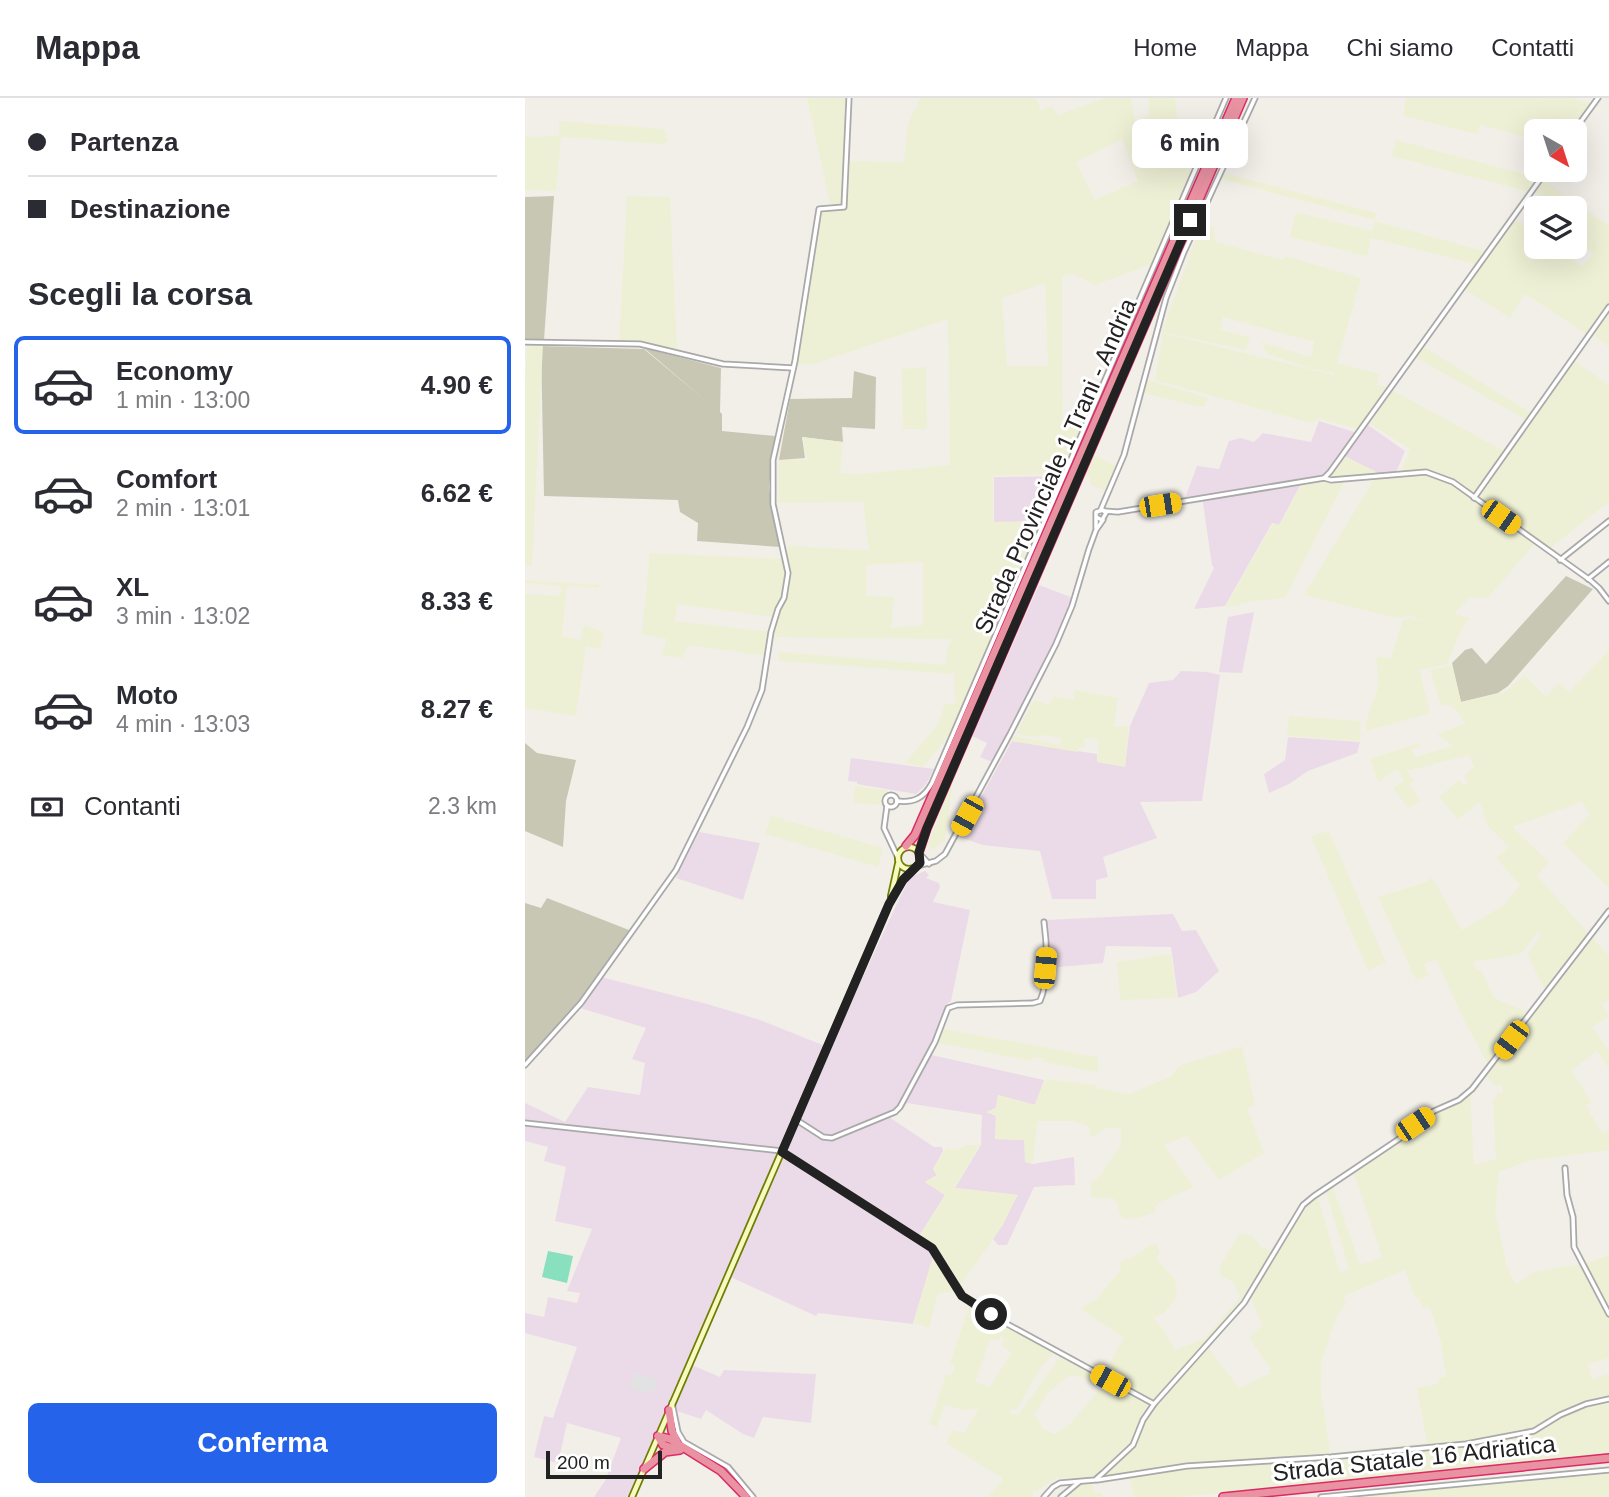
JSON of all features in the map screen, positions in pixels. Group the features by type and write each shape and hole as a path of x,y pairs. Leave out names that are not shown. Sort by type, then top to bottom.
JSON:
{"highway":[{"name":"Strada Provinciale 1 Trani - Andria","path":"906,846 915,835 930,801 1236,98"},
{"name":"Strada Provinciale 1 Trani - Andria","path":"920,854 943,790 1243,98"},
{"path":"671,1406 672,1431 679,1447"},
{"path":"658,1436 663,1445 679,1447 721,1471 746,1497"},
{"path":"644,1469 665,1452 679,1447"},
{"name":"Strada Statale 16 Adriatica","path":"1223,1497 1609,1461"},
{"name":"Strada Statale 16 Adriatica","path":"1255,1497 1609,1461"}],"main road":[{"path":"906,846 914,847 920,854"},
{"name":"Strada Provinciale 1 Trani - Andria","path":"889,904 900,851 906,846"},
{"name":"Strada Provinciale 1 Trani - Andria","path":"632,1497 889,904 903,880 916,867 920,854"},
{"path":"898,860 907,869 916,867"}],"street":[{"path":"525,1065 581,1003 676,870 747,727 762,690 771,632 788,580 787,559 771,487 777,434 793,368 819,209 844,207 849,98"},
{"path":"897,801 917,800 932,783 1226,98"},
{"path":"1105,518 1103,510 1124,455 1166,298 1184,252 1255,98"},
{"path":"1583,119 1598,98"},
{"path":"1324,478 1538,182"},
{"path":"1474,498 1609,307"},
{"path":"525,342 640,344 723,364 793,368"},
{"path":"1096,517 1100,520 1118,512 1324,478 1331,480 1426,472 1453,482 1588,579 1609,601"},
{"path":"916,867 941,858 951,845 1010,734 1072,606 1096,530 1096,512 1118,512"},
{"path":"1096,530 1105,518"},
{"path":"1560,560 1609,521"},
{"path":"1588,579 1609,562"},
{"path":"897,801 894,796 888,795 885,800 887,806 884,828 898,860"},
{"path":"887,806 895,806 897,801"},
{"path":"920,854 929,864"},
{"path":"1095,1480 1133,1445 1143,1420 1154,1404 1244,1303 1303,1205 1399,1139 1415,1124 1434,1111 1459,1100 1472,1089 1609,911"},
{"path":"796,1119 823,1137 832,1138 895,1112 905,1101 935,1042 948,1008 957,1005 1040,1001 1047,944 1044,922"},
{"path":"525,1123 782,1152 932,1248 962,1296 976,1307 1154,1404"},
{"path":"1566,1168 1574,1247 1609,1314"},
{"path":"1044,1497 1060,1483 1188,1466 1331,1457 1467,1444 1534,1431 1560,1415 1586,1404 1609,1399"},
{"path":"671,1406 680,1438 728,1467 753,1497"},
{"path":"1321,1497 1609,1470"},
{"path":"1061,1497 1067,1489 1081,1480"}],"shaded area":[{"path":"807,98 851,98 847,161 904,162 908,124 920,98 1036,98 1041,110 1051,106 1058,115 1105,98 1131,98 1135,121 1149,115 1149,98 1175,98 1179,135 1209,137 1155,263 1095,285 1073,274 1062,276 1063,425 1085,427 1065,474 993,476 993,522 1044,522 956,727 923,767 905,763 938,724 945,703 955,704 954,668 952,674 779,661 779,652 946,665 948,645 953,639 772,637 767,656 688,645 682,658 662,655 667,639 642,634 650,553 787,559 788,546 869,550 863,502 778,503 779,460 807,460 802,437 843,442 840,473 861,474 950,465 948,319 814,364 794,364 819,209 831,208","holes":["1122,139 1138,181 1095,200 1076,162","1045,283 1048,366 1007,366 1002,298","923,562 923,625 891,628 894,597 866,596 867,565","677,604 774,617 770,632 675,621"]},
{"path":"1406,98 1571,98 1593,103 1582,119 1524,119 1524,137 1480,125 1478,134 1403,116"},
{"path":"559,121 665,129 668,142 662,144 561,137 556,191 525,190 525,137 559,136"},
{"path":"1396,140 1524,174 1524,182 1536,182 1530,192 1391,156"},
{"path":"1220,172 1376,213 1375,220 1221,179"},
{"path":"1540,182 1546,182 1566,196 1541,196 1534,191"},
{"path":"554,196 544,340 525,339 525,197"},
{"path":"627,196 670,197 677,352 619,344"},
{"path":"1587,211 1609,226 1609,347 1525,294 1510,318 1464,289 1514,219 1524,226 1524,259 1572,259 1582,266 1594,254 1587,249"},
{"path":"1296,212 1372,231 1375,221 1487,252 1478,265 1371,238 1367,256 1290,237"},
{"path":"1200,226 1214,227 1216,242 1283,260 1285,257 1292,258 1361,278 1337,363 1379,374 1377,385 1389,387 1358,429 1319,419 1311,423 1155,380 1163,333 1334,375 1268,354 1261,342 1311,357 1314,342 1223,317 1220,330 1250,337 1246,350 1162,332"},
{"path":"543,344 532,566 525,565 525,385 527,345"},
{"path":"541,346 644,349 706,401 644,348 721,368 722,431 775,436 769,488 780,547 697,541 698,523 680,512 678,500 544,496"},
{"path":"1422,346 1533,414 1573,360 1609,385 1609,502 1549,549 1537,541 1488,598 1470,597 1454,613 1470,618 1460,632 1447,664 1419,670 1430,713 1367,731 1365,724 1379,685 1376,657 1391,658 1403,620 1411,618 1424,622 1411,616 1396,618 1304,595 1374,479 1398,478 1410,449 1370,424 1392,390 1506,452 1528,421 1415,357"},
{"path":"926,367 927,429 903,429 902,369"},
{"path":"854,371 876,377 875,429 842,427 843,442 802,437 805,458 779,460 790,399 852,398"},
{"path":"1148,380 1208,398 1205,406 1199,407 1144,393"},
{"path":"1319,421 1361,434 1368,425 1405,451 1395,475 1382,476 1341,454 1326,474 1303,480 1279,525 1272,523 1225,606 1194,609 1214,568 1202,496 1185,498 1197,466 1219,469 1229,441 1241,438 1254,442 1263,433 1311,442"},
{"path":"1093,455 1116,466 1106,490 1091,485 1089,476 1085,475"},
{"path":"1343,456 1375,471 1376,477 1329,478"},
{"path":"1062,476 1042,521 994,522 994,477"},
{"path":"1343,480 1343,485 1285,598 1253,601 1225,608 1273,523 1279,525 1302,483"},
{"path":"1566,576 1593,589 1508,686 1498,693 1461,702 1452,663 1465,650 1472,648 1486,664"},
{"path":"525,580 599,585 599,588 567,586 562,636 580,640 584,625 604,632 600,649 586,646 576,716 525,708 525,594 560,596 561,586 525,583"},
{"path":"1039,585 1073,598 1063,623 992,762 980,757 987,743 972,736"},
{"path":"1254,612 1242,673 1219,672 1228,617"},
{"path":"1609,650 1609,888 1563,843 1590,814 1582,802 1512,827 1549,862 1537,876 1609,956 1609,1000 1602,1005 1609,1016 1592,1027 1609,1050 1609,1069 1597,1051 1571,1071 1592,1102 1586,1106 1602,1133 1609,1129 1609,1150 1528,1161 1499,1172 1495,1211 1507,1267 1516,1284 1533,1272 1582,1264 1609,1255 1609,1358 1588,1364 1592,1379 1609,1374 1609,1455 1179,1497 1134,1497 1129,1475 1095,1481 1098,1476 1089,1479 1057,1478 1035,1492 1033,1489 1033,1497 988,1497 1002,1478 946,1443 952,1430 964,1433 979,1409 961,1410 945,1404 937,1427 929,1425 946,1374 951,1376 955,1366 950,1363 970,1303 1055,1352 1041,1368 1016,1410 1012,1409 1009,1413 1018,1415 1061,1355 1150,1405 1133,1443 1106,1469 1133,1445 1155,1402 1102,1375 1124,1338 1081,1309 1097,1298 1120,1271 1118,1263 1137,1255 1151,1244 1157,1245 1160,1253 1156,1258 1175,1280 1177,1297 1164,1313 1153,1318 1175,1350 1204,1339 1240,1297 1234,1282 1222,1277 1219,1268 1239,1234 1253,1236 1262,1248 1276,1253 1301,1211 1317,1195 1340,1273 1349,1269 1325,1189 1332,1185 1360,1265 1382,1257 1353,1171 1431,1114 1457,1103 1470,1092 1474,1165 1496,1159 1493,1102 1503,1088 1501,1085 1495,1086 1486,1076 1554,984 1546,992 1527,954 1541,935 1538,931 1518,955 1474,963 1477,970 1481,970 1494,998 1530,1013 1489,1066 1436,960 1424,964 1429,976 1416,980 1378,897 1426,882 1432,877 1462,930 1504,905 1520,885 1496,858 1509,847 1487,825 1480,802 1458,819 1439,797 1459,780 1463,785 1468,783 1464,776 1474,767 1469,755 1407,771 1414,782 1409,784 1421,801 1408,808 1393,788 1403,781 1401,774 1395,770 1378,782 1370,759 1419,743 1421,746 1412,749 1415,757 1453,746 1437,734 1466,723 1455,709 1446,704 1441,706 1430,670 1452,665 1461,702 1505,692 1524,675 1546,697 1558,683 1569,692","holes":["1273,1256 1250,1295 1262,1326 1250,1339 1271,1373 1239,1388 1207,1346","1405,1270 1415,1298 1418,1297 1423,1308 1430,1307 1441,1342 1446,1376 1438,1378 1438,1384 1417,1388 1427,1443 1330,1453 1321,1392 1321,1363 1336,1318 1346,1303 1344,1296","1001,1336 1005,1338 1001,1345 1012,1353 989,1387 975,1382 990,1340 997,1340","1069,1376 1079,1376 1101,1388 1068,1426 1055,1434 1043,1429 1035,1414 1047,1394"]},
{"path":"1181,671 1220,675 1202,801 1140,802 1157,838 1103,857 1108,877 1096,880 1096,899 1052,899 1040,851 983,845 959,837 1012,741 1097,754 1097,762 1125,766 1130,726 1149,683 1173,680"},
{"path":"1075,690 1118,698 1114,727 1129,726 1125,767 1097,762 1099,740 1085,738 1084,748 1079,748 1078,752 1012,741 1014,736 1060,745 1061,738 1016,734 1034,700 1050,705 1053,696 1073,700"},
{"path":"1289,716 1361,721 1360,741 1287,736"},
{"path":"1288,737 1360,742 1357,753 1308,771 1269,793 1264,774 1285,760"},
{"path":"525,743 537,753 576,760 566,801 563,847 525,831"},
{"path":"851,758 934,769 926,784 916,794 848,781"},
{"path":"953,780 945,842 933,850 928,844"},
{"path":"855,786 888,790 880,805 853,803"},
{"path":"771,816 883,848 878,867 765,834"},
{"path":"1329,831 1386,962 1368,971 1311,836"},
{"path":"699,832 760,843 743,900 676,878"},
{"path":"925,871 929,875 926,878 939,883 940,887 933,902 970,910 951,1001 947,1004 936,1038 927,1054 1044,1080 1035,1105 998,1095 996,1108 987,1112 996,1116 995,1139 1025,1140 1025,1162 1033,1164 1074,1157 1075,1185 1034,1187 1007,1245 998,1245 993,1239 1018,1195 955,1188 981,1145 982,1115 907,1103 901,1111 889,1117 934,1147 942,1147 943,1151 933,1169 937,1175 925,1182 945,1195 919,1236 935,1250 913,1324 818,1313 816,1316 724,1274 687,1363 720,1377 724,1370 816,1374 811,1423 763,1417 754,1438 706,1410 701,1419 668,1408 628,1497 594,1497 605,1481 621,1438 567,1423 558,1463 534,1457 544,1416 553,1418 577,1347 525,1333 525,1313 544,1317 548,1297 577,1303 580,1293 567,1291 592,1229 555,1221 566,1167 544,1161 548,1147 525,1141 525,1103 565,1122 588,1087 640,1095 645,1063 632,1059 646,1028 580,1008 601,977 760,1020 830,1048 901,895 911,877"},
{"path":"547,898 629,930 582,1003 525,1062 525,903 541,908"},
{"path":"1173,914 1182,931 1196,930 1219,971 1196,992 1178,998 1171,947 1106,946 1103,963 1048,968 1046,920"},
{"path":"1171,954 1177,998 1120,1000 1117,962"},
{"path":"944,1029 1098,1057 1098,1072 1043,1062 1043,1059 1034,1057 1031,1061 939,1043 937,1040"},
{"path":"1242,1046 1255,1105 1247,1108 1264,1153 1219,1180 1187,1136 1164,1145 1194,1187 1162,1201 1155,1207 1156,1212 1138,1218 1125,1219 1121,1216 1115,1199 1091,1197 1091,1182 1098,1178 1121,1145 1121,1128 1106,1128 1091,1138 1089,1127 1074,1121 1037,1121 1033,1163 1025,1162 1024,1140 995,1139 997,1116 986,1112 996,1108 998,1095 1035,1105 1045,1079 1096,1085 1096,1088 1129,1094 1170,1077 1181,1065"},
{"path":"965,1145 980,1145 955,1188 1017,1195 1003,1225 961,1284 952,1292 938,1293 929,1328 913,1323 935,1250 919,1237 945,1195 925,1182 937,1175 933,1169 946,1148 959,1150"},
{"path":"635,1373 658,1379 653,1394 629,1388"},
{"path":"1609,1471 1609,1497 1357,1497"},
{"path":"1092,1481 1094,1493 1102,1492 1103,1497 1065,1497 1083,1482"}],"green space":[{"path":"548,1251 573,1256 567,1283 542,1277"}],"route":[{"path":"991,1314 962,1296 932,1248 782,1152 889,904 903,880 920,863 919,852 927,828 1190,220"}]}
